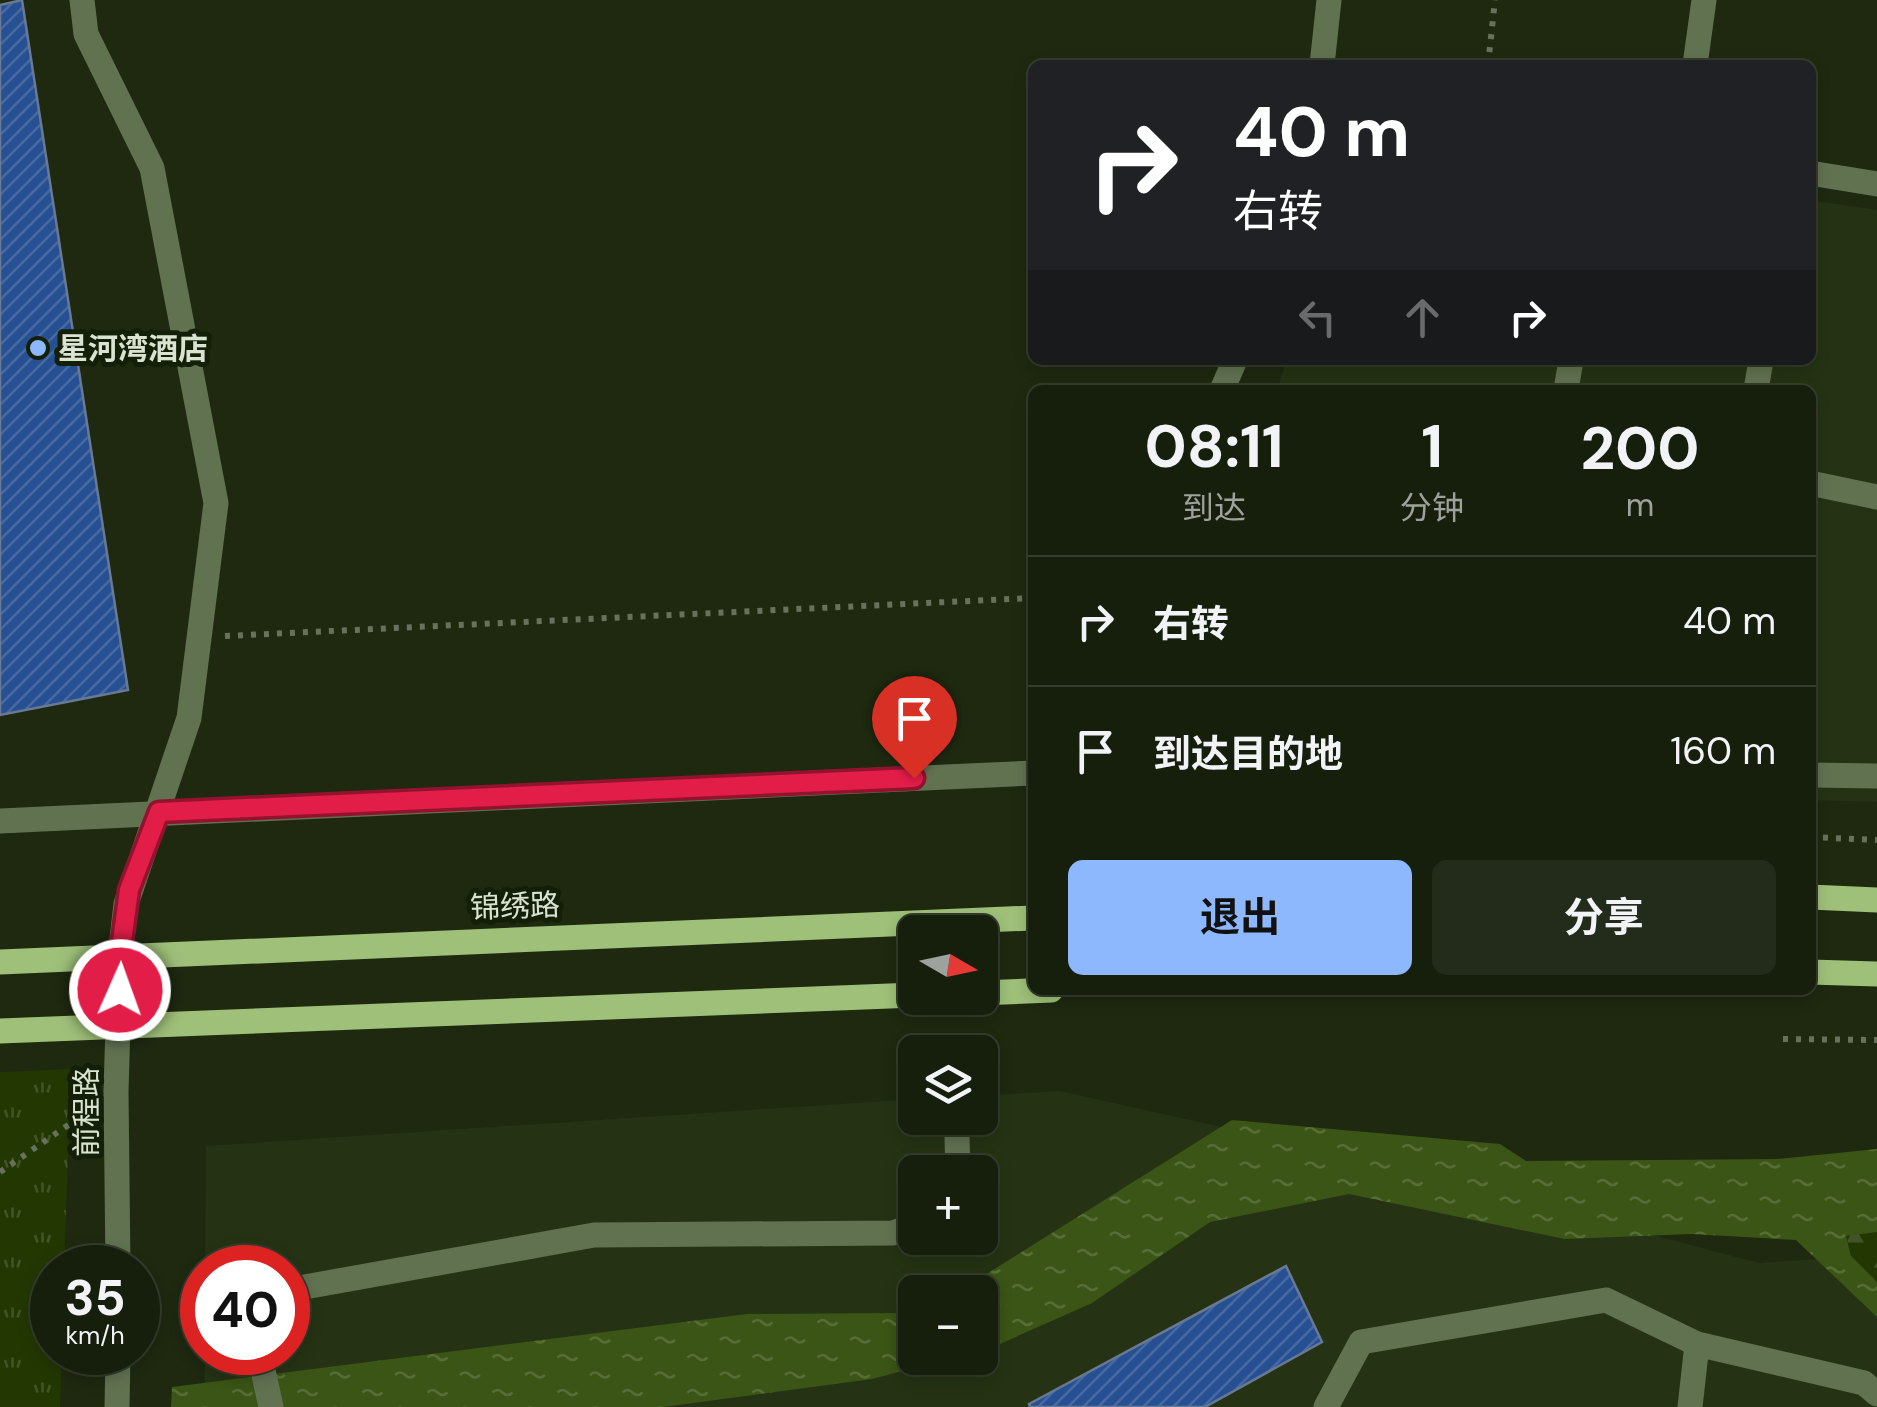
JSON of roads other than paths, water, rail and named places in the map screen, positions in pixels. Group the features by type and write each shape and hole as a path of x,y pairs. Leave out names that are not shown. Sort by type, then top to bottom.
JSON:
{"main road":[{"path":"1816,897 1877,900"},
{"name":"锦绣路","path":"0,962 1028,918"},
{"path":"1816,972 1877,974"},
{"path":"998,992 1028,991"},
{"path":"0,1032 898,996"}],"street":[{"name":"前程路","path":"82,0 86,34 152,168 216,503 189,718 129,890 120,956 118,1245"},
{"path":"1323,60 1329,0"},
{"path":"1696,60 1704,0"},
{"path":"1816,174 1877,184"},
{"path":"1816,484 1877,496"},
{"path":"0,821 1028,772"},
{"path":"1816,775 1877,776"},
{"path":"957,1138 958,1155"},
{"path":"310,1286 594,1235 898,1231"},
{"path":"1326,1407 1361,1342 1606,1300 1697,1344 1864,1383 1877,1394"},
{"path":"1690,1407 1697,1344"},
{"path":"117,1407 118,1375"},
{"path":"264,1375 271,1407"}],"water":[{"path":"1232,1120 1500,1144 1526,1161 1777,1159 1877,1149 1877,1232 1846,1236 1851,1256 1877,1282 1877,1317 1796,1240 1691,1234 1565,1239 1349,1194 1210,1222 1092,1303 998,1345 998,1275 985,1275"},
{"path":"898,1313 898,1372 872,1379 663,1407 171,1407 172,1387 267,1375 310,1375 310,1369 747,1314"}],"place":[{"name":"星河湾酒店","path":"38,348"}]}
